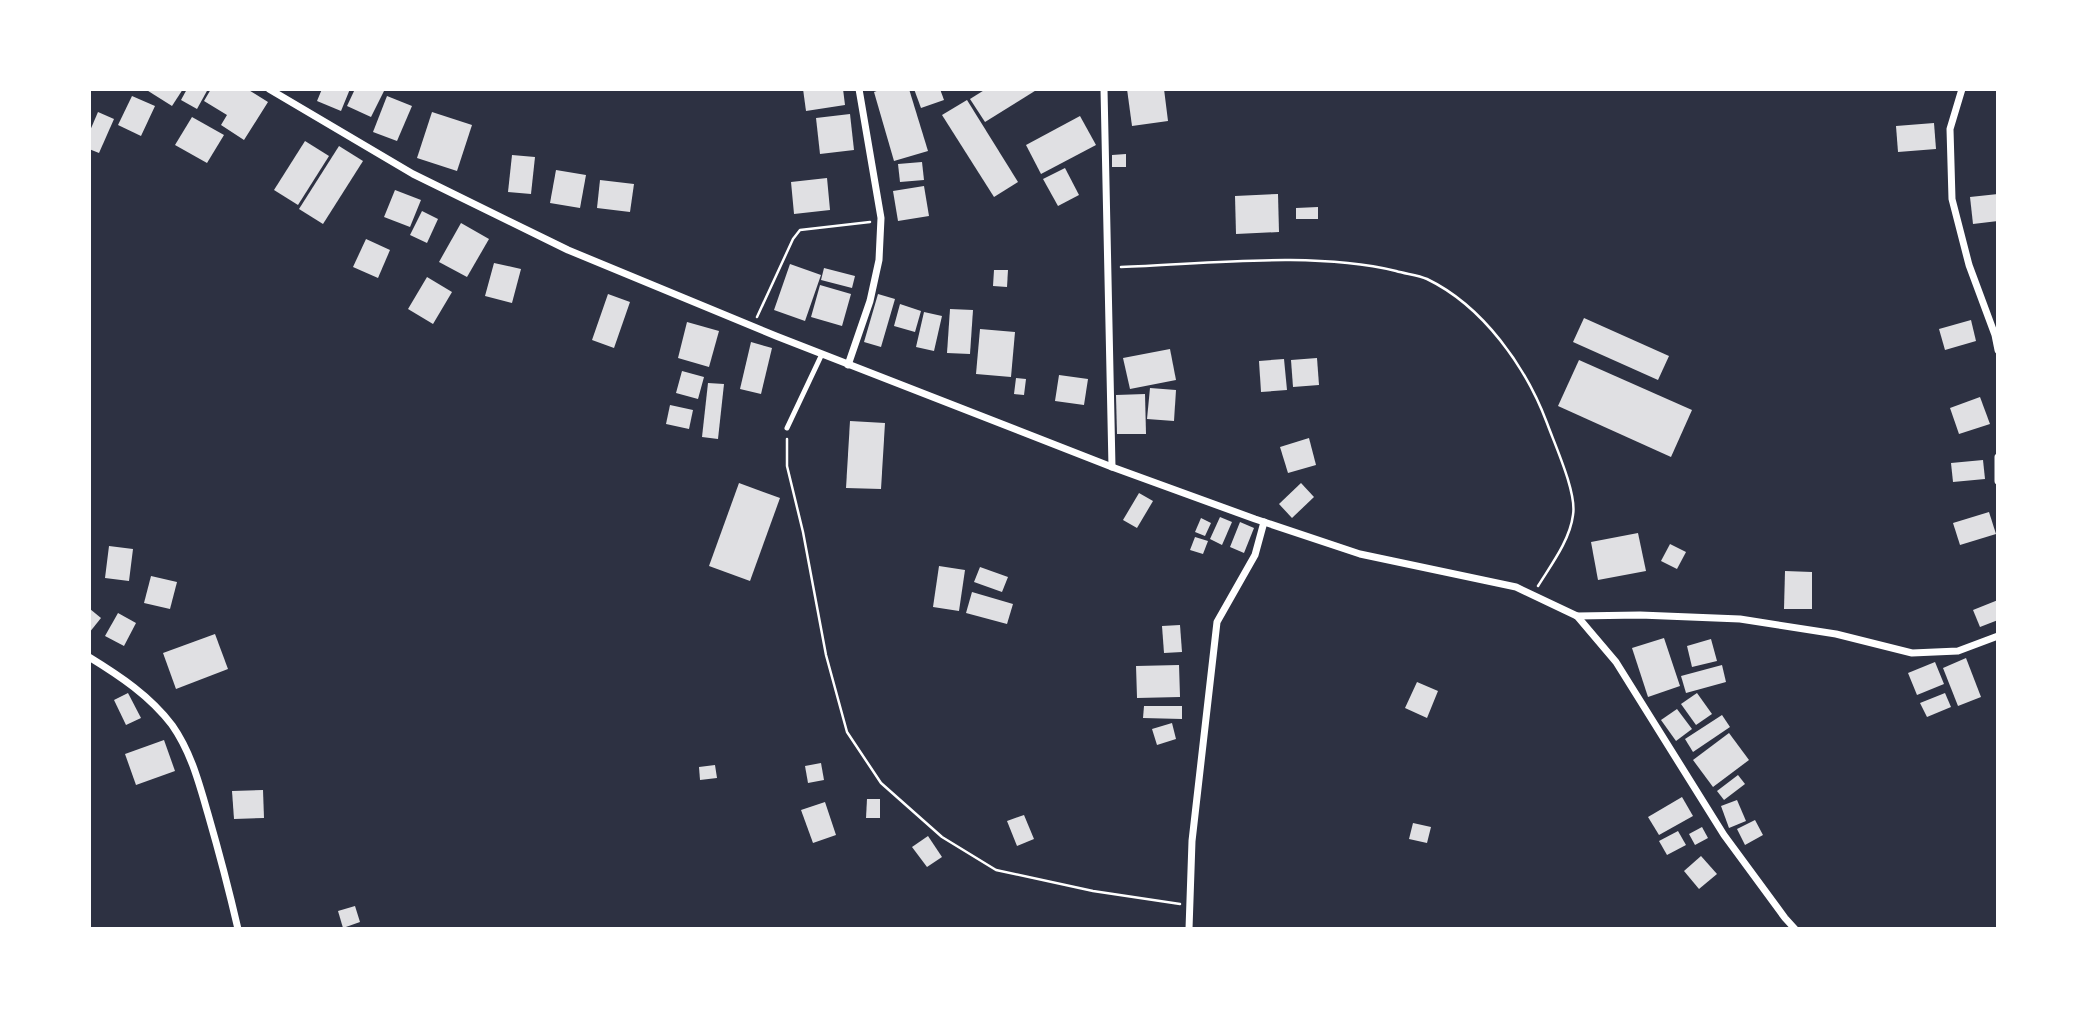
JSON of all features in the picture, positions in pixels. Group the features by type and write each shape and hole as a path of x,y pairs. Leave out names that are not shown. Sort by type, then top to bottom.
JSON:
{"street":[{"path":"270,89 413,174 568,250 753,327 1112,467 1264,522 1360,554 1516,587 1577,616 1616,662 1724,835 1795,929"},
{"path":"848,365 870,300 878,260 880,221 859,89"},
{"path":"1104,89 1112,467"},
{"path":"1962,89 1950,129 1952,199 1969,265 1998,350"},
{"path":"1998,457 1998,481"},
{"path":"1189,929 1192,841 1217,622 1255,555 1264,522"},
{"path":"1577,616 1640,615 1740,619 1836,634 1912,653 1958,651 1998,636"},
{"path":"89,657 125,679 149,700 171,725 187,751 206,806 238,929"}],"lane":[{"path":"787,428 822,354"}],"path":[{"path":"753,327 793,239 800,230 880,221"},
{"path":"1108,267 1285,261 1364,264 1426,279 1468,306 1517,366 1541,408 1567,475 1574,514 1563,544 1533,595"},
{"path":"787,428 787,466 803,532 826,655 847,732 881,783 942,838 996,870 1093,891 1190,906"}],"building":[{"path":"145,89 183,89 172,106"},
{"path":"187,89 208,89 197,109 181,100"},
{"path":"211,89 247,89 268,102 244,140 221,125 227,115 204,101"},
{"path":"322,89 350,89 341,111 317,101"},
{"path":"355,89 385,89 371,117 347,106"},
{"path":"803,89 843,89 845,105 806,111"},
{"path":"882,89 909,89 928,151 894,161 874,92"},
{"path":"914,89 940,89 944,100 921,108"},
{"path":"986,89 1038,89 985,122 970,99"},
{"path":"1127,89 1164,89 1168,121 1132,126"},
{"path":"132,96 155,106 141,136 118,125"},
{"path":"387,96 412,106 397,141 373,132"},
{"path":"967,100 1018,182 994,197 942,115"},
{"path":"98,112 114,119 99,153 89,149 89,133"},
{"path":"432,112 472,125 457,171 417,158"},
{"path":"850,114 854,150 820,154 816,118"},
{"path":"1080,116 1096,145 1041,174 1026,145"},
{"path":"192,117 224,135 207,163 175,145"},
{"path":"1934,123 1936,149 1898,152 1896,126"},
{"path":"305,141 329,156 298,205 274,190"},
{"path":"339,146 363,161 323,224 299,209"},
{"path":"1126,154 1126,167 1112,167 1112,155"},
{"path":"512,155 535,157 531,194 508,192"},
{"path":"922,162 924,180 900,182 898,164"},
{"path":"1065,168 1079,195 1058,206 1043,179"},
{"path":"556,170 586,175 580,208 550,203"},
{"path":"827,178 830,210 794,214 791,182"},
{"path":"600,180 634,184 630,212 597,208"},
{"path":"924,186 929,216 898,221 893,191"},
{"path":"395,190 421,200 410,227 384,217"},
{"path":"1278,194 1279,232 1236,234 1235,196"},
{"path":"1998,194 1998,221 1973,224 1970,197"},
{"path":"1318,207 1318,219 1296,219 1296,208"},
{"path":"422,211 438,219 427,243 410,235"},
{"path":"461,223 489,239 467,277 439,262"},
{"path":"366,239 390,250 378,278 353,267"},
{"path":"494,263 521,269 512,303 485,296"},
{"path":"790,264 821,275 805,321 774,310"},
{"path":"824,268 855,276 852,288 821,280"},
{"path":"994,270 1008,270 1007,287 993,286"},
{"path":"427,277 452,292 433,324 408,309"},
{"path":"820,285 851,294 842,326 811,317"},
{"path":"608,294 630,302 614,348 592,340"},
{"path":"878,294 895,299 881,347 864,342"},
{"path":"900,304 921,311 915,332 894,326"},
{"path":"950,309 973,310 970,354 947,353"},
{"path":"924,312 942,316 934,351 916,347"},
{"path":"1584,318 1669,356 1658,380 1573,342"},
{"path":"1971,320 1976,341 1945,350 1939,329"},
{"path":"687,322 719,331 709,367 678,358"},
{"path":"980,329 1015,332 1011,377 976,374"},
{"path":"751,342 772,348 761,394 740,389"},
{"path":"1170,349 1176,380 1130,389 1123,358"},
{"path":"1317,358 1319,385 1293,387 1291,360"},
{"path":"1284,359 1287,390 1261,392 1259,361"},
{"path":"1579,360 1692,410 1671,457 1558,406"},
{"path":"682,371 704,377 698,399 676,393"},
{"path":"1059,375 1088,379 1084,405 1055,401"},
{"path":"1016,378 1026,379 1024,395 1014,394"},
{"path":"708,383 724,384 718,439 702,437"},
{"path":"1150,388 1176,390 1174,421 1147,419"},
{"path":"1145,394 1146,434 1117,434 1116,395"},
{"path":"1980,397 1990,424 1959,434 1950,408"},
{"path":"670,405 693,410 689,429 666,424"},
{"path":"850,421 885,423 881,489 846,488"},
{"path":"1309,438 1316,465 1288,473 1280,447"},
{"path":"1983,460 1985,479 1953,482 1951,463"},
{"path":"739,483 780,498 750,581 709,566"},
{"path":"1301,483 1314,497 1292,518 1279,504"},
{"path":"1139,493 1153,501 1137,528 1123,520"},
{"path":"1989,512 1996,534 1960,545 1953,523"},
{"path":"1220,517 1232,522 1222,545 1210,539"},
{"path":"1201,518 1211,523 1205,536 1195,532"},
{"path":"1240,522 1254,528 1244,553 1230,547"},
{"path":"1638,533 1646,571 1598,580 1591,542"},
{"path":"1195,537 1208,541 1203,554 1190,550"},
{"path":"1670,544 1686,552 1677,569 1661,561"},
{"path":"109,546 133,549 129,581 105,578"},
{"path":"939,566 965,570 959,611 933,607"},
{"path":"980,567 1008,577 1002,592 974,582"},
{"path":"1785,571 1812,572 1812,609 1784,609"},
{"path":"151,576 177,582 170,609 144,603"},
{"path":"972,592 1013,604 1007,624 966,613"},
{"path":"1998,600 1998,620 1980,627 1973,610"},
{"path":"89,610 101,618 89,633"},
{"path":"118,613 136,623 124,646 105,636"},
{"path":"1180,625 1182,652 1164,653 1162,626"},
{"path":"215,634 228,669 176,689 163,653"},
{"path":"1664,638 1680,686 1648,697 1632,648"},
{"path":"1711,639 1717,661 1692,667 1687,646"},
{"path":"1966,658 1981,697 1958,706 1943,668"},
{"path":"1935,662 1944,684 1917,695 1908,673"},
{"path":"1179,665 1180,697 1137,698 1136,666"},
{"path":"1722,665 1726,682 1686,693 1681,676"},
{"path":"1417,682 1438,691 1427,718 1405,708"},
{"path":"128,693 141,718 126,725 114,700"},
{"path":"1697,693 1712,714 1696,725 1681,704"},
{"path":"1945,693 1951,707 1927,717 1920,703"},
{"path":"1144,706 1182,706 1182,719 1143,718"},
{"path":"1677,709 1692,729 1676,741 1661,720"},
{"path":"1722,715 1730,727 1693,752 1685,739"},
{"path":"1172,723 1176,739 1157,745 1152,729"},
{"path":"1729,733 1749,760 1713,787 1693,760"},
{"path":"164,740 175,771 136,785 125,754"},
{"path":"821,763 824,780 808,783 805,766"},
{"path":"715,765 717,778 700,780 699,767"},
{"path":"1738,775 1745,784 1724,800 1717,791"},
{"path":"263,790 264,818 234,819 232,791"},
{"path":"1682,797 1693,816 1659,835 1648,817"},
{"path":"867,799 880,799 880,818 866,818"},
{"path":"1737,800 1746,821 1729,828 1721,806"},
{"path":"825,802 836,835 813,843 801,810"},
{"path":"1024,815 1034,839 1017,846 1007,821"},
{"path":"1755,820 1763,835 1745,845 1737,829"},
{"path":"1413,823 1431,827 1427,843 1409,839"},
{"path":"1702,827 1708,838 1695,845 1689,834"},
{"path":"1678,831 1686,845 1667,855 1659,841"},
{"path":"928,836 942,857 927,867 912,847"},
{"path":"1701,856 1717,874 1699,889 1684,871"},
{"path":"355,906 360,922 343,928 338,911"}]}
